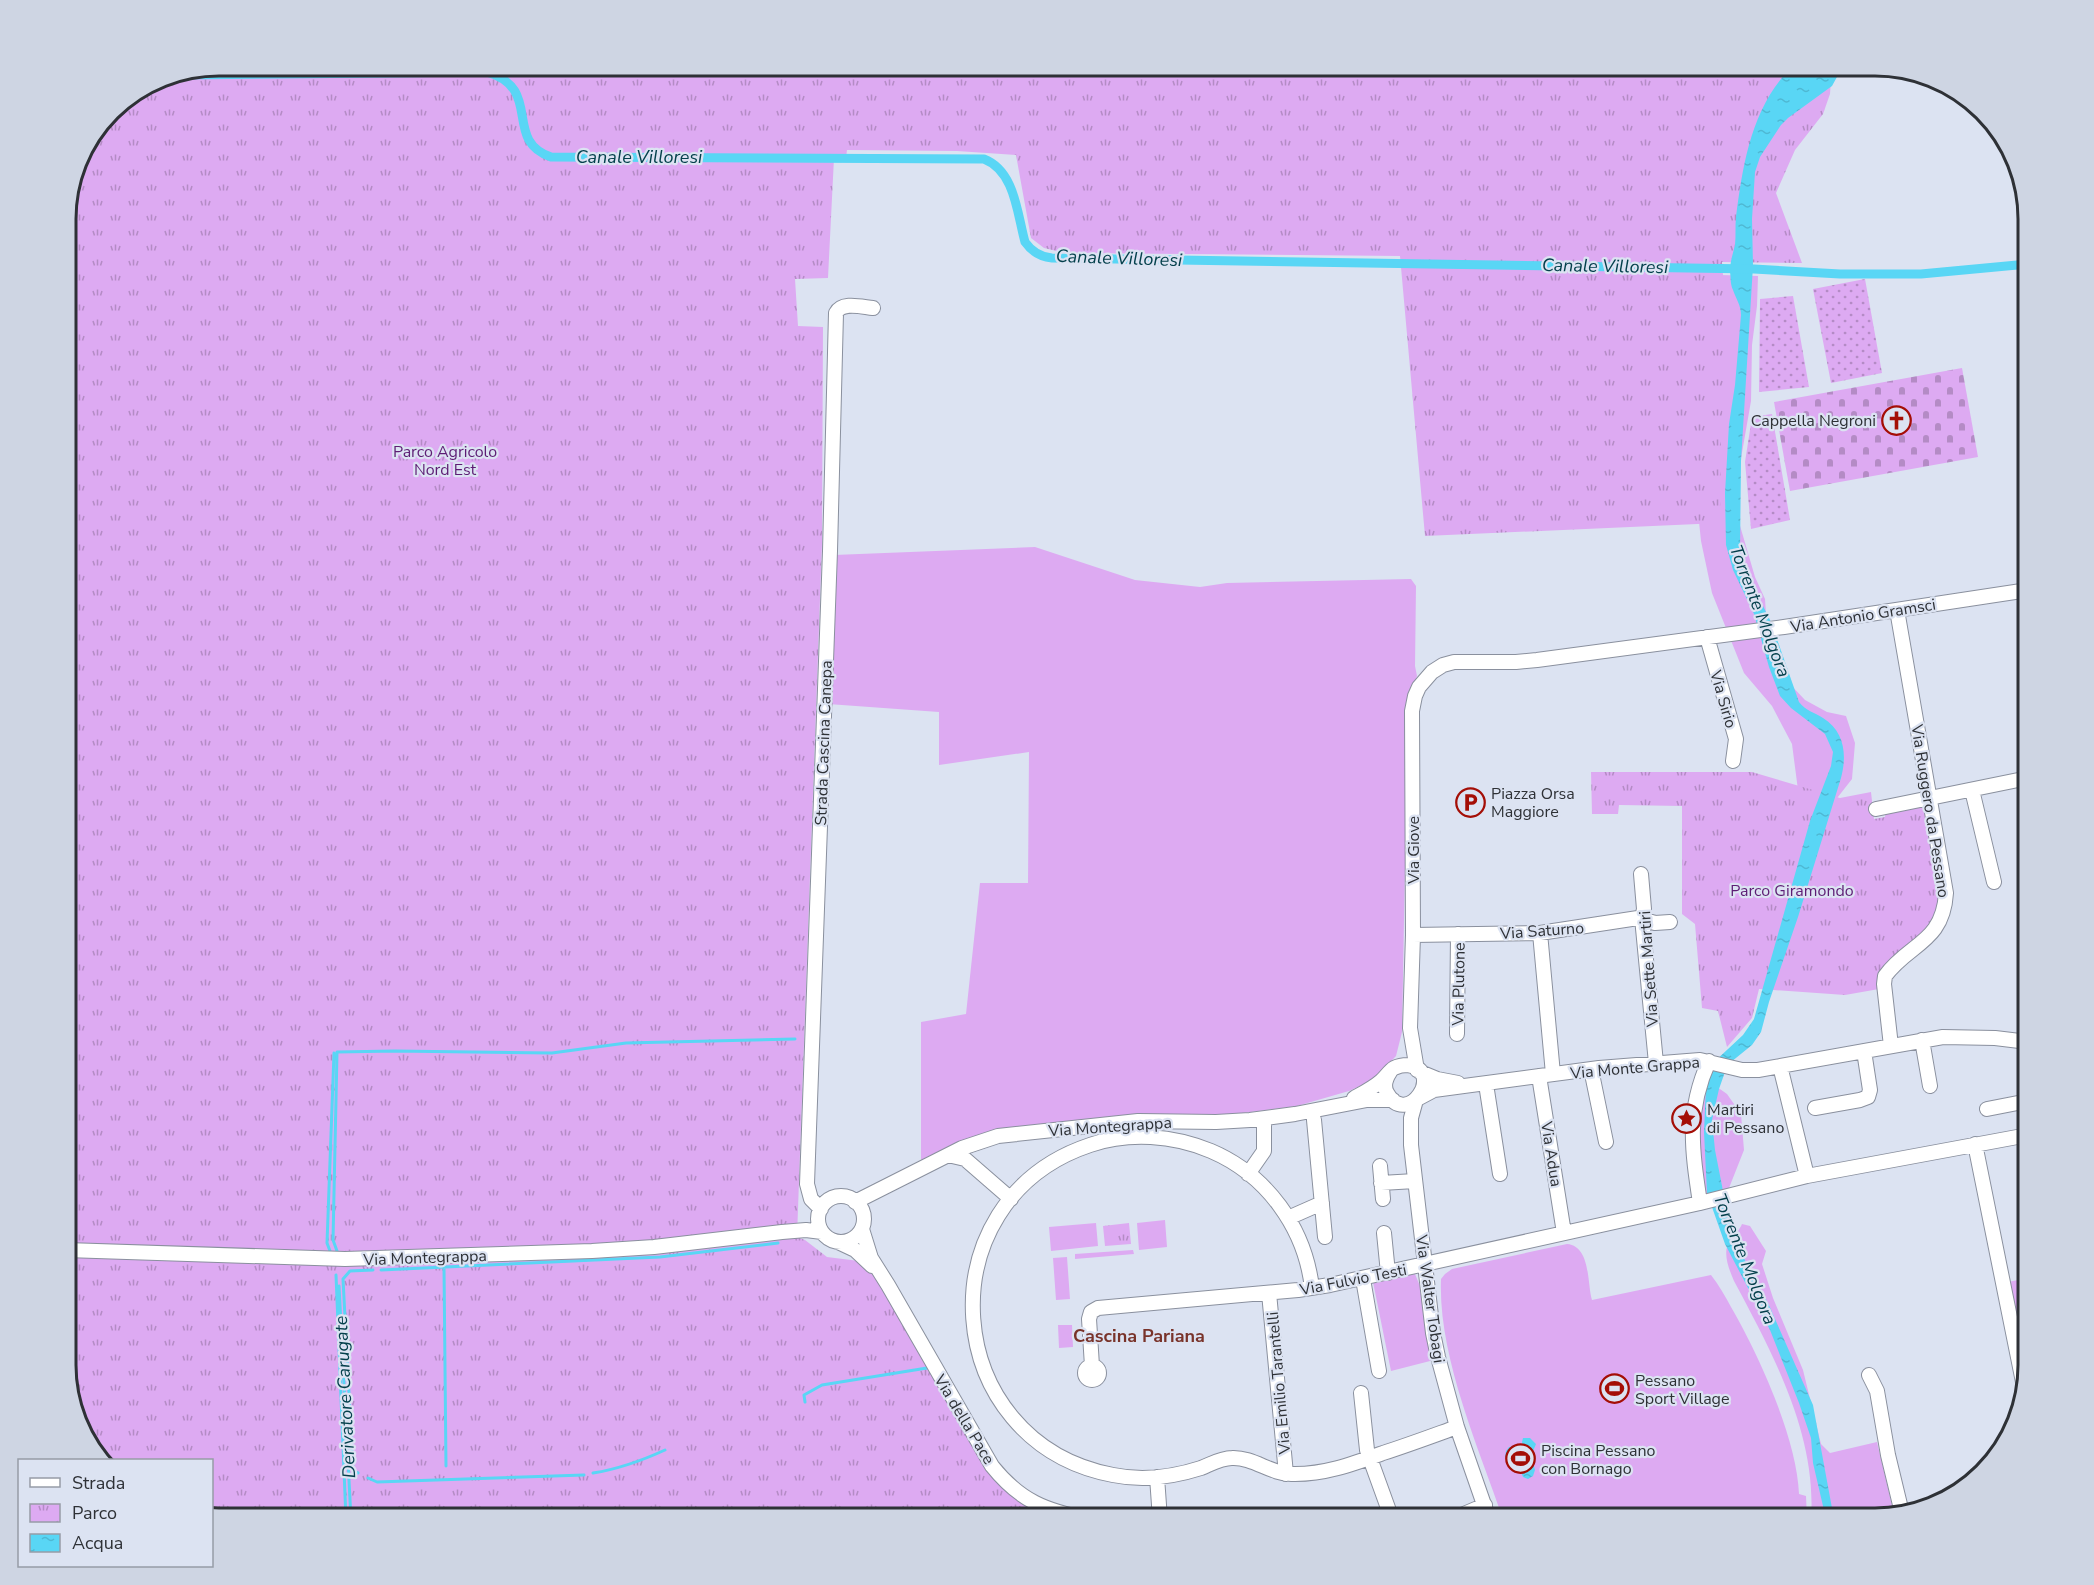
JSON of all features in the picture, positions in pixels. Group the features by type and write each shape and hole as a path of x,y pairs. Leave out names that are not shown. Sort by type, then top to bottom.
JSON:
{"street":[{"name":"Strada Cascina Canepa","path":"820,1212 810,1197 807,1184 830,551 836,313 843,306 873,308"},
{"name":"Via Antonio Gramsci","path":"1427,676 1441,666 1452,663 1516,662 1784,627 2018,592"},
{"name":"Via Ruggero da Pessano","path":"1891,1046 1885,976 1934,931 1941,921 1946,888 1897,610"},
{"name":"Via Sirio","path":"1707,637 1736,739 1733,761"},
{"name":"Via Giove","path":"1418,1071 1410,1028 1413,934 1412,711 1414,696 1427,676"},
{"path":"1876,808 2018,780"},
{"path":"1972,790 1994,882"},
{"name":"Via Sette Martiri","path":"1641,874 1644,909 1642,918 1656,1063"},
{"name":"Via Saturno","path":"1413,934 1540,933 1642,918 1655,923 1670,922"},
{"name":"Via Adua","path":"1540,933 1546,1075 1564,1233"},
{"name":"Via Plutone","path":"1457,1034 1458,934"},
{"name":"Via Giove","path":"1393,1070 1404,1051 1410,1028"},
{"name":"Via Monte Grappa","path":"1417,1099 1434,1090 1591,1069 1708,1061 1750,1071 1922,1040 1965,1037 2018,1041"},
{"path":"1922,1040 1930,1086"},
{"path":"1815,1108 1860,1100 1869,1096 1864,1051"},
{"path":"1703,1202 1692,1145 1692,1119 1697,1088 1708,1061"},
{"path":"1407,1065 1418,1071 1424,1081 1424,1087 1417,1099 1409,1103 1395,1101 1386,1089 1385,1083 1393,1070 1407,1065"},
{"path":"1780,1066 1807,1176"},
{"path":"1591,1069 1606,1142"},
{"name":"Via Montegrappa","path":"1341,1105 1369,1090 1393,1070"},
{"name":"Via Monte Grappa","path":"1418,1071 1440,1079 1480,1085"},
{"path":"1480,1085 1500,1174"},
{"name":"Via Montegrappa","path":"855,1202 971,1144 993,1137 1138,1121 1216,1122 1264,1119 1376,1098 1395,1101"},
{"name":"Via Walter Tobagi","path":"1417,1099 1411,1118 1411,1145 1433,1333 1442,1377 1457,1427 1486,1508"},
{"name":"Via Walter Tobagi","path":"1395,1101 1405,1119 1411,1145"},
{"path":"1986,1109 2018,1103"},
{"path":"1248,1174 1264,1151 1264,1119"},
{"path":"1314,1120 1325,1237"},
{"name":"Via Fulvio Testi","path":"1092,1366 1089,1319 1095,1309 1312,1288 1703,1202 1807,1176 2018,1137"},
{"path":"1312,1288 1302,1247 1288,1218 1275,1200 1248,1174 1223,1157 1191,1144 1157,1138 1128,1138 1094,1144 1066,1155 1031,1178 1011,1199 997,1218 977,1263 972,1292 972,1324 981,1362 993,1389 1021,1427 1062,1458 1092,1470 1113,1475 1157,1477 1184,1473 1218,1460 1232,1458 1286,1474 1330,1471 1457,1427"},
{"path":"1975,1144 2018,1357"},
{"path":"948,1155 965,1159 1011,1199"},
{"path":"1380,1166 1383,1199"},
{"path":"1381,1183 1415,1181"},
{"name":"Via Montegrappa","path":"863,1224 889,1186"},
{"path":"836,1197 847,1197 855,1202 862,1210 863,1224 852,1239 838,1242 830,1239 822,1232 819,1225 820,1212 826,1203 836,1197"},
{"path":"1288,1218 1322,1203"},
{"name":"Via Montegrappa","path":"782,1232 820,1212"},
{"name":"Via della Pace","path":"863,1224 868,1251 880,1274 984,1455 1015,1491 1046,1508"},
{"name":"Via Montegrappa","path":"77,1250 345,1259 634,1249 782,1232 806,1230 822,1232"},
{"path":"1384,1233 1388,1273"},
{"name":"Via della Pace","path":"838,1242 858,1253 880,1274"},
{"path":"1363,1278 1379,1371"},
{"name":"Via Emilio Tarantelli","path":"1269,1293 1286,1474"},
{"path":"1869,1375 1877,1390 1888,1455 1900,1506"},
{"path":"1360,1393 1365,1444 1388,1508"},
{"path":"1157,1477 1159,1508"}],"green space":[{"name":"Parco Agricolo Nord Est","path":"210,77 1831,77 1830,94 1823,114 1795,150 1776,193 1802,263 1722,262 1729,352 1721,424 1720,523 1425,536 1400,256 1065,253 1044,248 1031,238 1016,155 957,151 847,150 846,158 834,158 828,278 795,279 798,326 823,327 822,543 797,1237 805,1240 827,1257 867,1262 888,1291 990,1474 1033,1508 213,1508 213,1459 111,1459 91,1429 81,1402 77,1375 77,210 81,183 87,165 101,140 118,118 156,91 192,79"},
{"path":"1720,275 1758,276 1752,345 1751,401 1736,487 1736,512 1755,577 1765,599 1768,644 1788,682 1805,700 1827,712 1846,716 1855,743 1852,779 1834,802 1798,790 1792,744 1772,706 1744,673 1712,593 1701,541 1698,512"},
{"path":"1865,279 1882,373 1831,383 1813,289"},
{"path":"1793,296 1809,387 1759,392 1760,299"},
{"path":"1962,368 1978,457 1790,491 1774,402"},
{"path":"1772,414 1790,520 1751,529 1745,462 1752,417"},
{"path":"1035,547 1135,580 1200,587 1227,583 1411,579 1416,586 1415,666 1417,676 1408,698 1402,1032 1396,1056 1373,1080 1349,1091 1297,1106 1212,1117 1144,1114 986,1132 921,1160 921,1022 966,1014 980,883 1028,883 1029,752 939,765 939,712 828,704 834,555"},
{"name":"Parco Giramondo","path":"1591,772 1752,772 1840,798 1871,792 1874,819 1885,817 1886,810 1927,802 1941,888 1938,915 1879,989 1845,995 1759,989 1752,1018 1727,1047 1718,1011 1702,1008 1695,924 1682,914 1682,806 1619,805 1618,814 1592,814"},
{"path":"1710,1082 1727,1094 1741,1114 1744,1150 1729,1188 1706,1193 1699,1151 1698,1120 1703,1093"},
{"path":"1165,1220 1167,1247 1139,1250 1137,1223"},
{"path":"1096,1223 1098,1246 1051,1251 1049,1227"},
{"path":"1129,1223 1131,1244 1105,1246 1103,1226"},
{"path":"1742,1224 1750,1226 1766,1251 1762,1264 1773,1298 1803,1370 1821,1444 1830,1453 1877,1442 1892,1507 1811,1508 1807,1457 1800,1426 1777,1366 1734,1281 1727,1260 1728,1244"},
{"name":"Pessano Sport Village","path":"1567,1244 1575,1246 1584,1258 1592,1300 1711,1275 1742,1327 1775,1398 1797,1472 1799,1494 1806,1496 1807,1508 1499,1508 1462,1400 1446,1339 1441,1279 1452,1269"},
{"path":"1133,1250 1134,1254 1075,1259 1075,1254"},
{"path":"1067,1257 1070,1299 1056,1300 1053,1258"},
{"path":"1415,1274 1422,1291 1434,1360 1391,1371 1373,1282"},
{"path":"2018,1280 2018,1336 2008,1282"},
{"path":"1058,1325 1072,1325 1073,1347 1059,1348"}],"water":[{"name":"Torrente Molgora","path":"1783,77 1837,77 1832,86 1781,125 1760,157 1755,172 1752,219 1753,266 1741,461 1740,552 1745,570 1771,622 1799,702 1836,730 1840,737 1844,761 1841,778 1761,1032 1752,1045 1726,1069 1712,1120 1724,1196 1740,1251 1768,1303 1813,1405 1832,1508 1823,1508 1813,1463 1811,1438 1799,1403 1770,1330 1725,1244 1707,1193 1704,1132 1706,1086 1713,1063 1743,1035 1754,1019 1810,821 1831,766 1833,752 1825,734 1791,708 1780,696 1754,614 1733,570 1726,545 1725,493 1729,424 1741,315 1731,285 1731,261 1746,156 1759,117"},
{"name":"Piscina Pessano con Bornago","path":"1523,1438 1530,1438 1536,1444 1531,1456 1535,1470 1533,1476 1528,1479 1523,1477 1519,1467 1505,1457 1509,1447 1516,1446 1523,1449"}],"waterway":[{"name":"Canale Villoresi","path":"498,77 514,90 528,139 537,149 551,157 984,159 994,165 1008,183 1017,206 1025,242 1037,253 1052,258 1754,269 1840,274 1921,274 2018,265"},
{"path":"337,1251 333,1240 337,1052 552,1053 626,1043 795,1039"},
{"path":"330,1251 327,1243 334,1053"},
{"path":"381,1270 660,1257 778,1243"},
{"path":"444,1268 446,1466"},
{"path":"358,1473 353,1471 343,1279 350,1271 373,1270"},
{"name":"Derivatore Carugate","path":"336,1275 346,1508"},
{"name":"Derivatore Carugate","path":"339,1286 350,1508"},
{"path":"805,1402 804,1395 822,1385 927,1368"},
{"path":"593,1473 630,1464 665,1450"},
{"path":"368,1478 377,1482 584,1475"}],"place":[{"name":"Cappella Negroni","path":"1897,420"},
{"name":"Piazza Orsa Maggiore","path":"1470,802"},
{"name":"Martiri di Pessano","path":"1686,1118"},
{"name":"Pessano Sport Village","path":"1614,1389"},
{"name":"Piscina Pessano con Bornago","path":"1520,1459"}],"district":[{"name":"Cascina Pariana","path":"1139,1336"}]}
